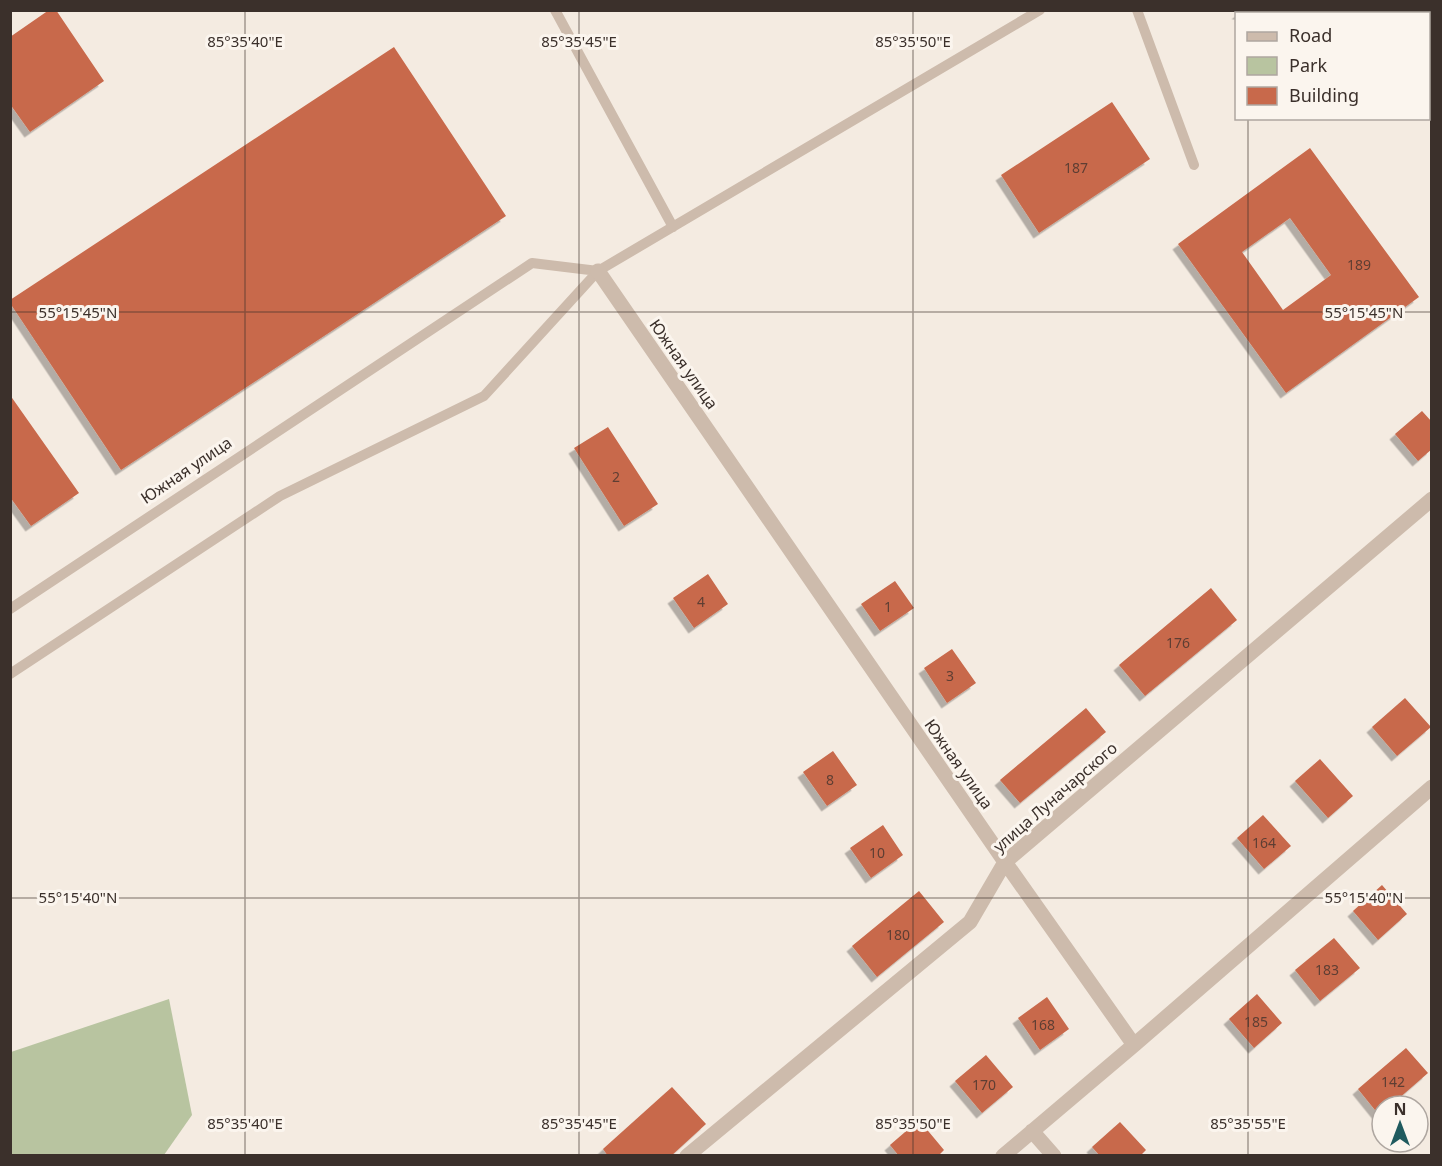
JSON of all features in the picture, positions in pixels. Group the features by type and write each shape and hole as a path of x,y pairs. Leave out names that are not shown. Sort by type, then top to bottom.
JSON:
{"street":[{"name":"Южная улица","path":"598,271 1134,1046"},
{"name":"улица Луначарского","path":"687,1155 970,922 1005,862 1431,499"},
{"path":"1003,1155 1134,1046 1431,787"},
{"path":"1032,1131 1054,1155"}],"lane":[{"path":"555,10 672,227"},
{"path":"10,674 280,496 484,396 598,271 1040,10"},
{"path":"1137,10 1194,165"},
{"name":"Южная улица","path":"10,609 532,263 598,271"}],"green space":[{"path":"169,999 192,1115 164,1155 11,1155 11,1052"}],"building":[{"path":"49,10 56,10 104,81 30,132 10,104 10,37"},
{"path":"1242,10 1318,10 1316,12 1240,12"},
{"path":"394,47 506,216 121,470 10,300"},
{"path":"1112,102 1150,159 1039,233 1001,175"},
{"path":"1310,148 1419,297 1286,393 1178,244","holes":["1290,218 1331,275 1283,310 1242,252"]},
{"path":"10,395 79,493 31,526 10,497"},
{"path":"1422,411 1432,422 1432,449 1418,461 1395,434"},
{"path":"608,427 658,504 624,526 574,448"},
{"path":"708,574 728,604 694,628 673,598"},
{"path":"895,581 914,608 880,631 861,604"},
{"path":"1211,588 1237,620 1145,696 1119,665"},
{"path":"952,649 976,683 947,703 924,668"},
{"path":"1405,698 1431,727 1397,756 1372,727"},
{"path":"1086,708 1106,732 1020,803 1000,780"},
{"path":"833,751 857,785 827,806 803,772"},
{"path":"1320,759 1353,796 1328,818 1295,781"},
{"path":"1263,815 1291,846 1264,869 1237,838"},
{"path":"883,825 903,855 871,878 850,848"},
{"path":"1382,885 1407,914 1378,940 1353,911"},
{"path":"919,891 944,922 877,977 852,946"},
{"path":"1334,938 1360,968 1320,1001 1295,970"},
{"path":"1257,994 1282,1023 1254,1048 1229,1019"},
{"path":"1047,997 1069,1029 1040,1050 1018,1018"},
{"path":"1406,1048 1428,1073 1404,1094 1370,1094 1370,1104 1358,1089"},
{"path":"986,1055 1013,1087 982,1113 955,1081"},
{"path":"672,1087 706,1124 671,1156 608,1156 603,1149"},
{"path":"919,1120 944,1150 938,1156 899,1156 890,1145"},
{"path":"1120,1122 1146,1150 1140,1156 1100,1156 1092,1147"}]}
